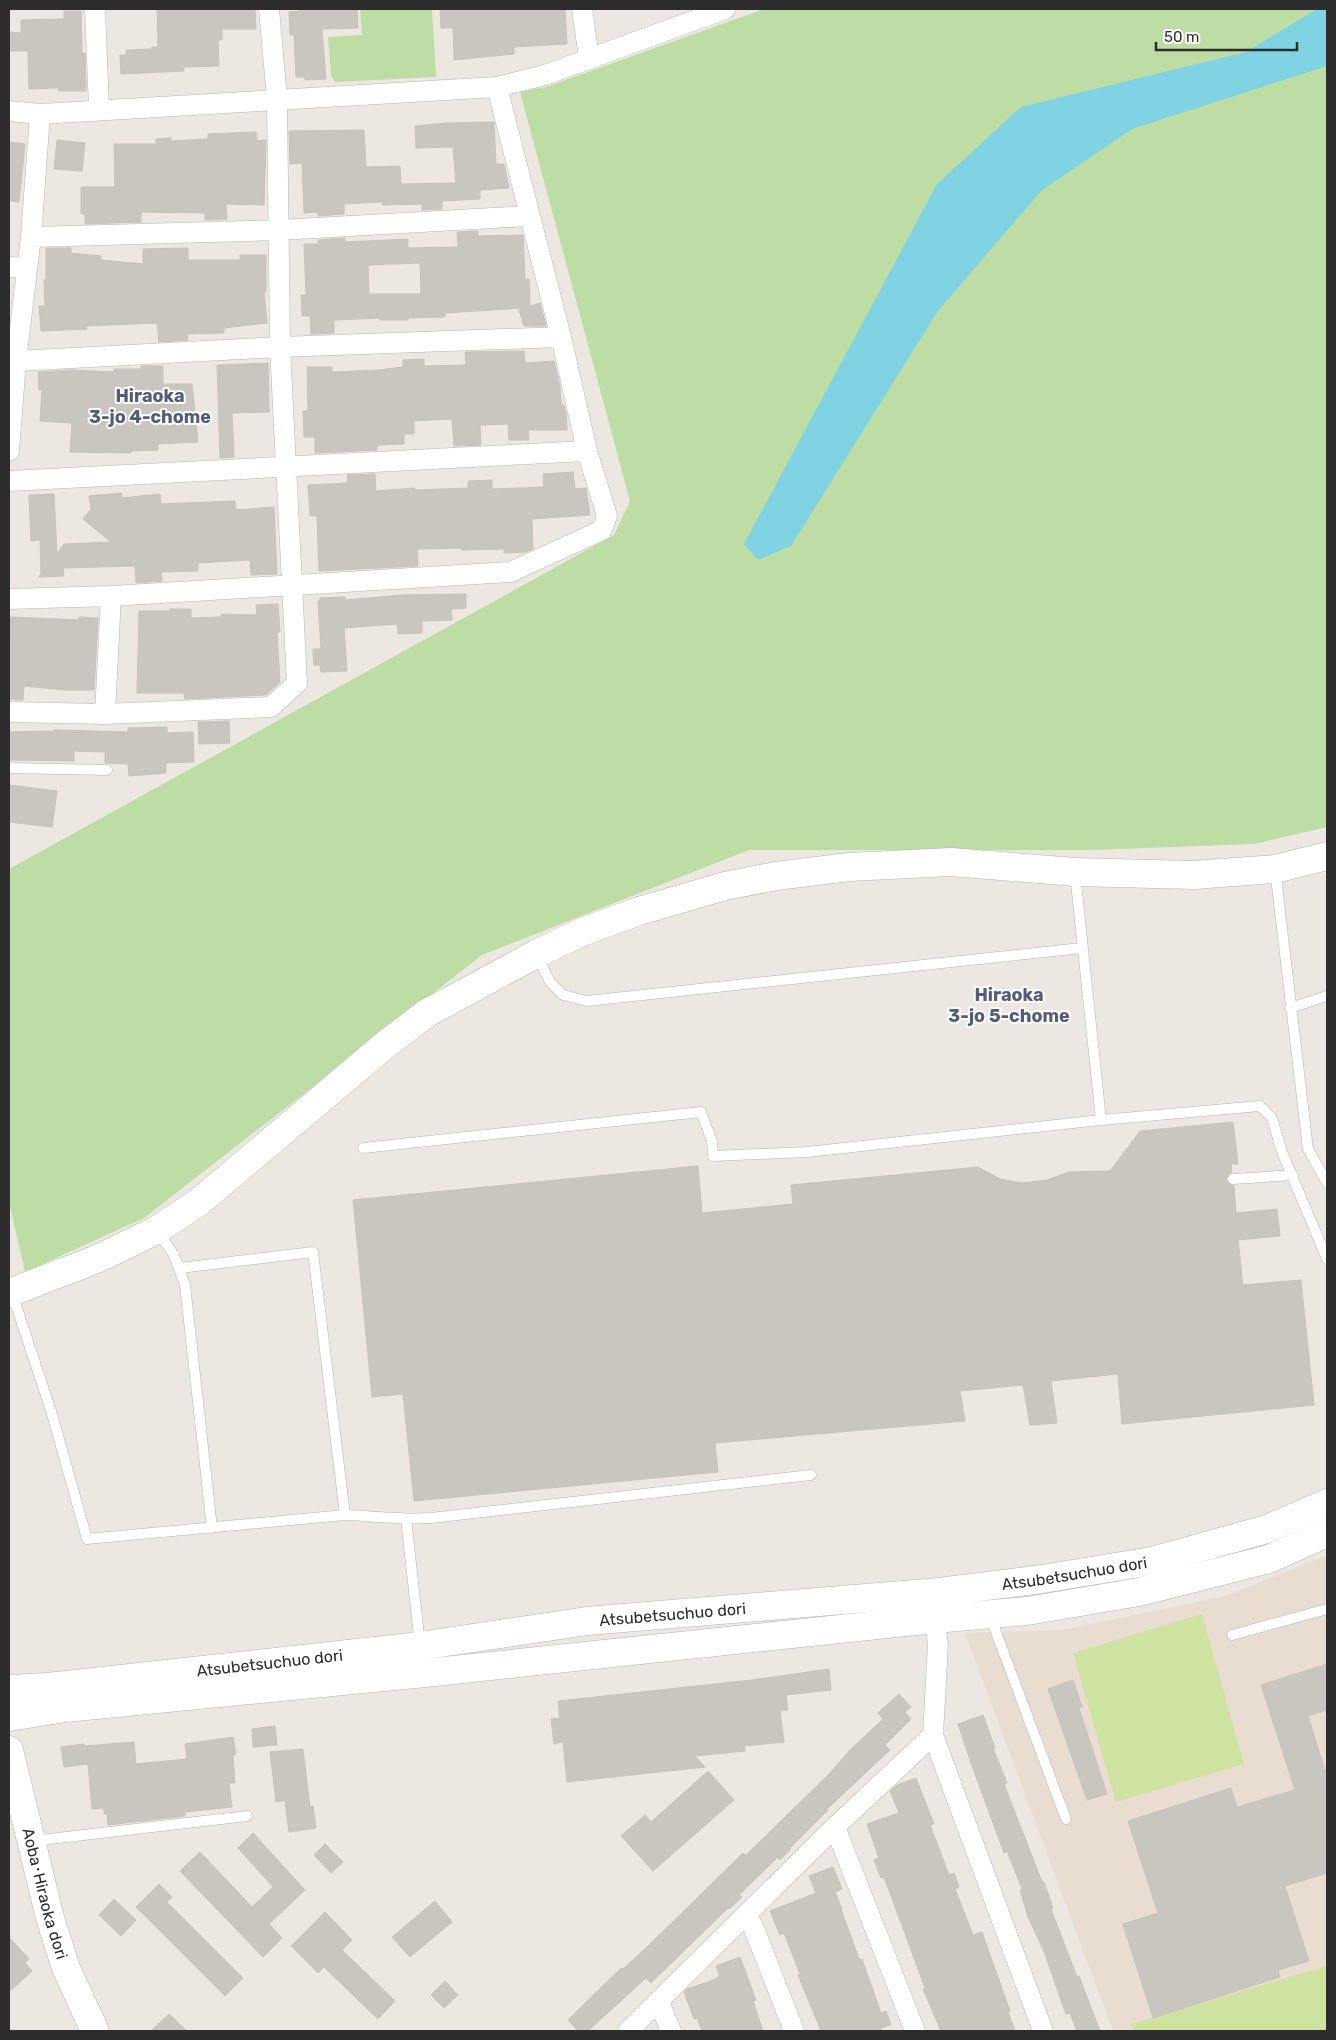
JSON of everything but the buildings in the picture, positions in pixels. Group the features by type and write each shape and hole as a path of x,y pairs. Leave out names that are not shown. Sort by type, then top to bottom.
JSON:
{"main road":[{"path":"10,1293 97,1259 157,1230 199,1202 427,1013 536,954 582,932 639,911 725,886 785,874 849,867 951,862 1075,872 1194,875 1275,869 1327,856"},
{"name":"Atsubetsuchuo dori","path":"9,1717 423,1659 587,1621 939,1592 1051,1578 1152,1561 1267,1529 1327,1503"},
{"name":"Atsubetsuchuo dori","path":"9,1690 1027,1611 1139,1592 1269,1558 1327,1533"},
{"name":"Aoba･Hiraoka dori","path":"9,1750 50,1918 66,1968 95,2031"}],"street":[{"path":"95,9 99,109"},
{"path":"9,712 105,714 271,706 298,683 280,348 277,99 269,9"},
{"path":"582,9 589,58"},
{"path":"9,111 40,114 99,109 497,87 545,76 589,58 725,9"},
{"path":"9,599 111,596 512,572 602,530 607,516 587,451 561,337 497,87"},
{"path":"9,444 16,361 18,268 31,237 40,114"},
{"path":"31,237 279,230 529,216"},
{"path":"16,361 561,337"},
{"path":"9,481 587,451"},
{"path":"105,714 111,596"},
{"path":"934,1619 938,1644 934,1735 1043,2031"},
{"path":"628,2031 835,1827 934,1735"},
{"path":"835,1827 915,2031"},
{"path":"746,1915 753,1926 794,2031"},
{"path":"659,2002 671,2031"}],"lane":[{"path":"9,768 107,770"},
{"path":"1275,869 1308,1149 1327,1183"},
{"path":"1075,872 1101,1120"},
{"path":"536,954 550,982 563,995 587,1001 1082,948"},
{"path":"1290,1008 1327,996"},
{"path":"363,1148 701,1112 712,1141 713,1156 807,1152 1101,1120 1260,1106 1272,1118 1282,1152 1327,1259"},
{"path":"1233,1179 1292,1175"},
{"path":"157,1230 168,1244 180,1268 185,1285 212,1528"},
{"path":"180,1268 313,1252 345,1516"},
{"path":"10,1293 52,1414 87,1539 345,1516 380,1516 406,1519 811,1475"},
{"path":"406,1519 423,1659"},
{"path":"1232,1635 1327,1608"},
{"path":"990,1614 1066,1819"},
{"path":"31,1841 247,1816"}],"shaded area":[{"path":"1327,1555 1327,2031 1113,2031 965,1633 1062,1630 1226,1596"}],"green space":[{"path":"360,9 432,9 436,77 335,82 331,76 328,37 362,35"},
{"path":"764,9 1327,9 1327,827 1254,844 1091,850 749,850 482,955 144,1218 25,1272 9,1202 9,869 614,535 630,501 520,92 546,87"},
{"path":"1202,1614 1244,1764 1116,1802 1073,1653"},
{"path":"1327,1966 1327,2031 1134,2031 1131,2024"}],"water":[{"path":"1317,9 1327,9 1327,66 1132,129 1041,191 938,311 791,546 758,560 744,544 937,184 1021,107 1246,52"}],"district":[{"name":"Hiraoka 3-jo 4-chome","path":"150,406"},
{"name":"Hiraoka 3-jo 5-chome","path":"1009,1005"}]}
